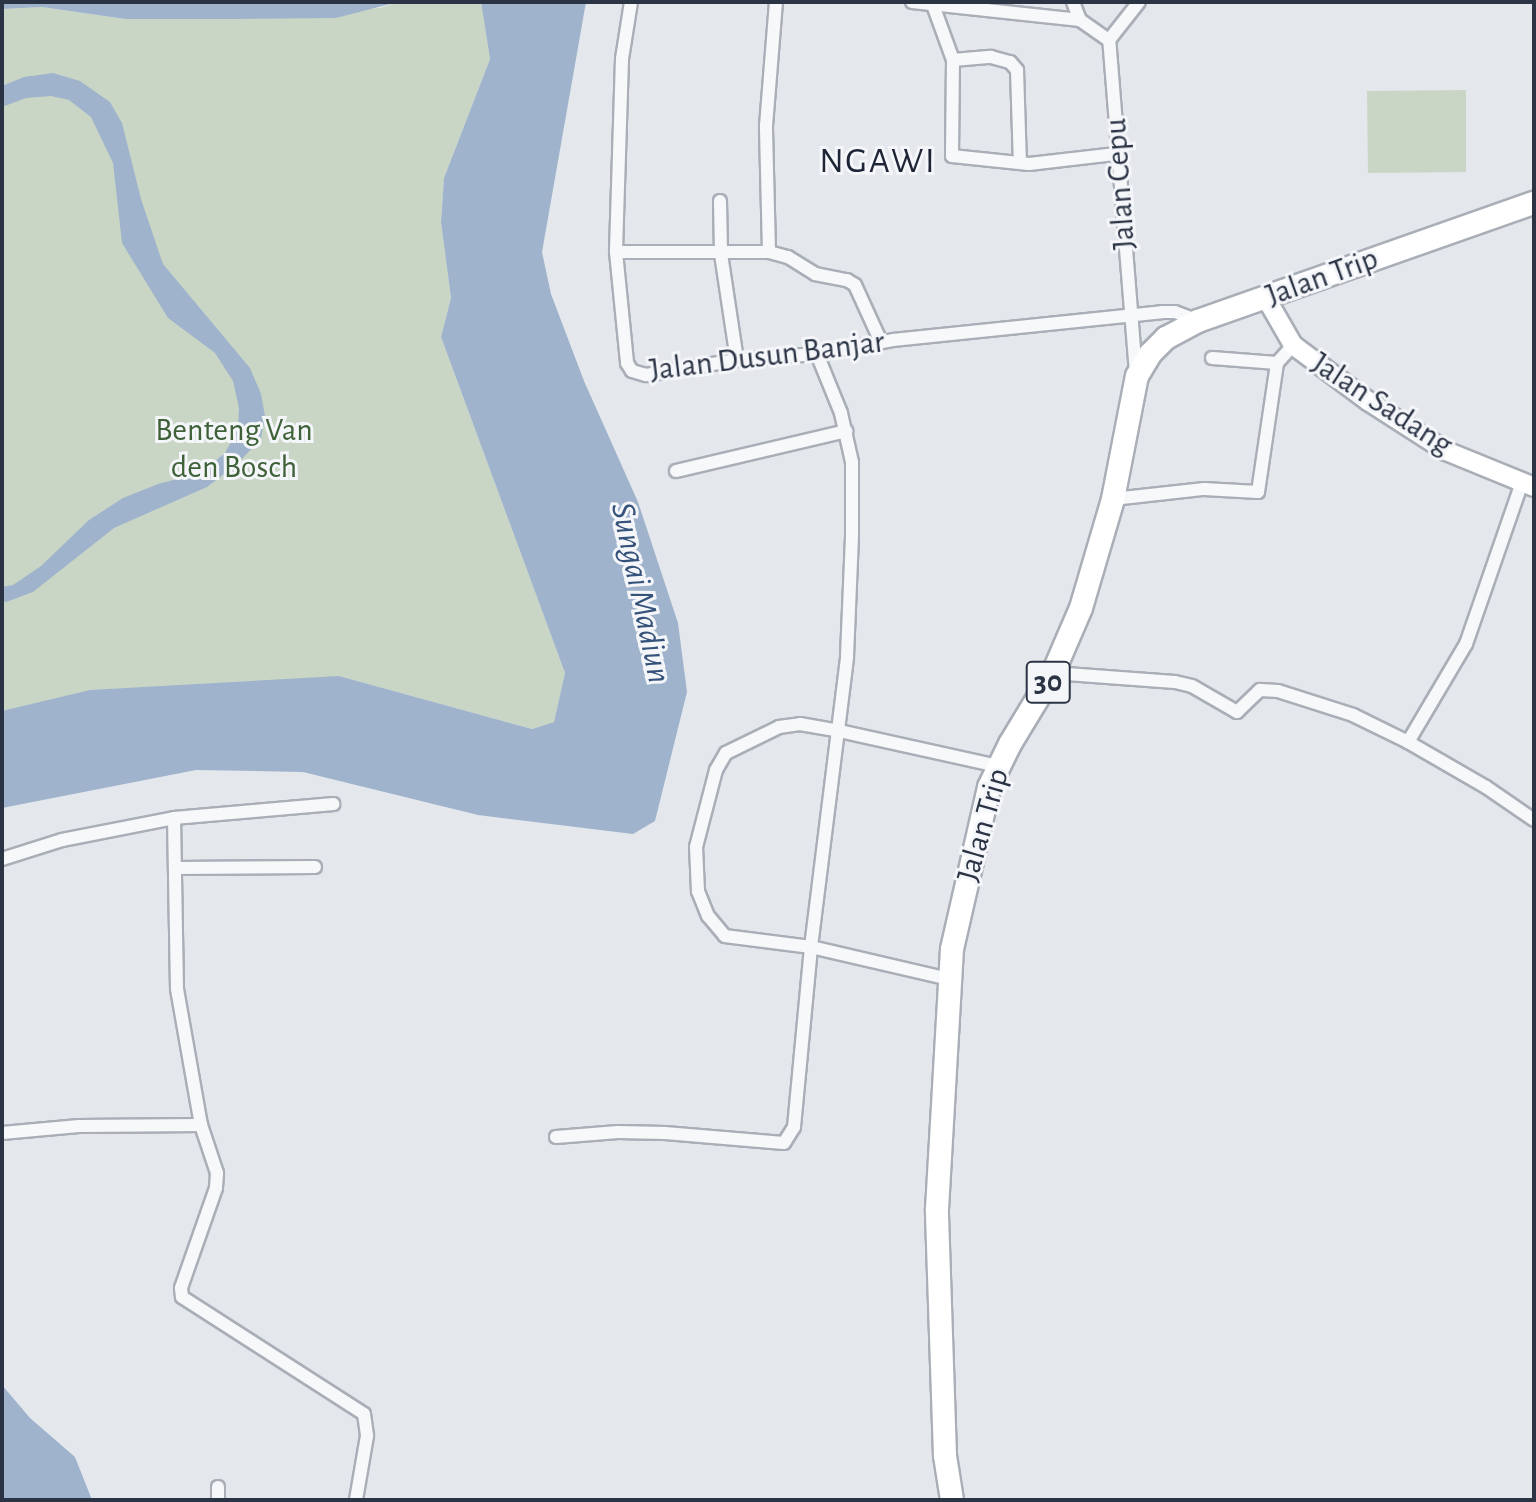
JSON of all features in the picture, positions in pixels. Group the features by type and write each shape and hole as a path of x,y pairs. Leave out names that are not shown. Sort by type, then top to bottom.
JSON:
{"highway":[{"name":"Jalan Trip","path":"952,1500 945,1456 937,1209 949,979 973,844 998,766 1053,673 1081,608 1113,499 1137,376 1150,354 1166,338 1198,321 1534,203"}],"main road":[{"name":"Jalan Sadang","path":"1266,298 1293,345 1412,432 1446,451 1528,484"}],"street":[{"name":"Jalan Dusun Banjar","path":"631,2 622,59 616,252 627,363 632,371 646,375 737,360 817,354 881,342 1129,316 1175,312 1198,321"},
{"path":"769,252 766,126 776,2"},
{"path":"912,2 1080,20 1109,40 1139,2"},
{"path":"1073,2 1080,20"},
{"path":"933,5 953,60 952,156 1020,163 1116,154"},
{"name":"Jalan Cepu","path":"1109,40 1129,316 1137,376"},
{"path":"953,60 991,57 1010,62 1017,70 1020,163"},
{"path":"720,201 721,254 737,360"},
{"path":"616,252 769,252 788,257 820,276 851,281 881,342"},
{"path":"1113,499 1204,489 1258,492 1277,363 1293,345"},
{"path":"556,1137 618,1132 665,1133 784,1143 794,1127 811,947 839,731 852,536 852,462 846,431 817,354"},
{"path":"1212,358 1277,363"},
{"path":"676,471 846,431"},
{"path":"1408,742 1466,644 1528,484"},
{"path":"1053,673 1175,682 1192,686 1237,712 1256,692 1270,689 1353,715 1408,742 1486,787 1534,820"},
{"path":"949,979 811,947 725,936 708,916 698,891 696,847 716,770 731,749 790,725 839,731 998,766"},
{"path":"2,859 62,840 174,818 333,804"},
{"path":"174,818 177,989 201,1125 212,1152 216,1188 181,1288 182,1297 364,1414 367,1436 356,1500"},
{"path":"176,868 315,867"},
{"path":"2,1133 79,1126 201,1125"}],"green space":[{"name":"Benteng Van den Bosch","path":"398,2 481,2 490,59 444,178 441,222 451,298 441,337 565,673 554,722 532,729 339,676 2,711 2,9 42,7 125,19 236,19 380,8"},
{"path":"1466,90 1466,172 1368,173 1367,91"}],"water":[{"path":"2,2 398,2 336,18 125,19 42,7 2,9"},
{"name":"Sungai Madiun","path":"481,2 586,2 542,252 551,294 584,381 638,502 678,623 687,692 655,821 633,834 478,815 303,772 196,770 2,808 2,711 90,690 339,676 532,729 554,722 565,673 441,337 451,298 441,222 444,178 490,59"},
{"path":"53,73 80,81 110,102 122,123 141,199 163,264 250,368 261,394 265,416 261,439 236,465 207,487 114,528 33,592 6,602 2,601 2,587 13,585 41,566 89,520 123,498 158,484 201,473 225,453 238,429 239,408 233,381 215,353 168,318 122,243 113,163 91,117 69,100 51,96 26,98 2,107 2,86 24,77"},
{"path":"2,1385 30,1418 75,1457 92,1500 2,1500"}],"district":[{"name":"NGAWI","path":"878,162"}]}
